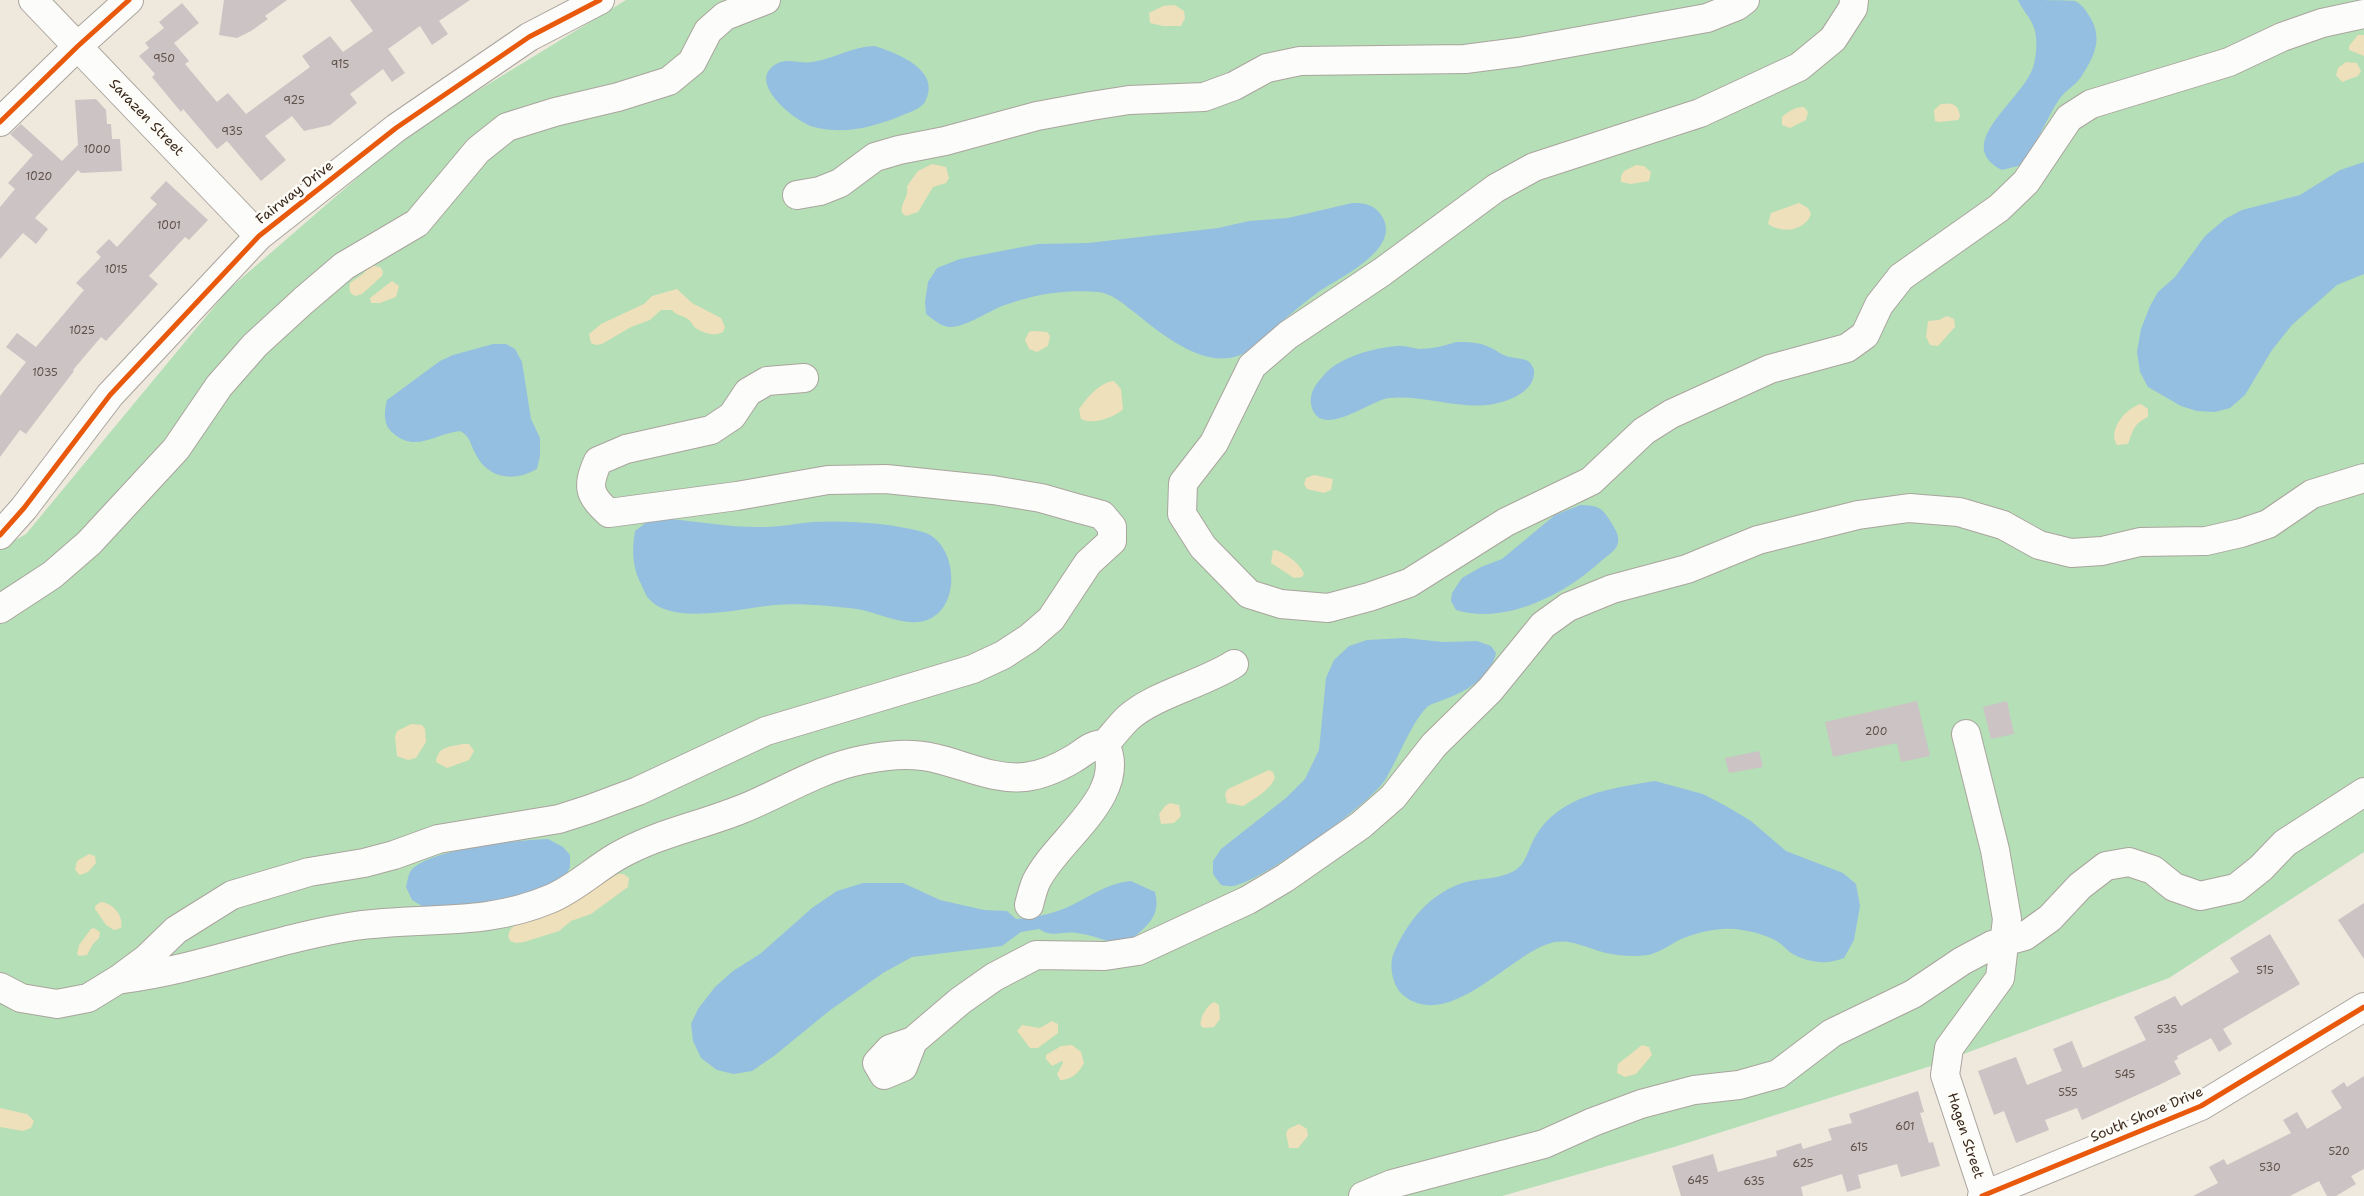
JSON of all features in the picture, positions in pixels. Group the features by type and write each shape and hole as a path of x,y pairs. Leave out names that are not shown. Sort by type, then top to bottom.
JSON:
{"street":[{"name":"Sarazen Street","path":"33,0 259,236"},
{"path":"0,122 78,46 129,0"},
{"name":"Fairway Drive","path":"0,535 24,508 110,394 259,236 396,128 529,37 600,0"},
{"path":"0,609 52,575 89,543 176,449 218,386 256,345 344,266 416,222 478,150 507,127 669,81 692,62 708,31 725,16 766,0"},
{"path":"797,195 820,191 840,183 875,157 899,150 1037,116 1091,106 1129,100 1204,97 1234,86 1268,68 1300,62 1466,60 1707,18 1737,6 1745,0"},
{"path":"1854,0 1853,8 1833,39 1799,67 1700,113 1534,167 1496,188 1382,272 1288,335 1252,366 1214,443 1183,483 1182,514 1202,547 1249,594 1281,604 1328,608 1369,597 1409,582 1506,522 1591,481 1644,431 1671,414 1770,369 1847,348 1865,335 1879,305 1900,277 1999,208 2026,182 2069,118 2091,104 2229,62 2282,37 2322,23 2364,14"},
{"path":"5,992 21,998 57,1004 88,998 119,979 146,959 176,930 232,895 309,872 394,855 438,839 559,819 638,791 766,731 973,669 1003,655 1029,638 1051,619 1088,563 1112,541 1112,527 1102,515 1041,498 993,490 886,479 828,480 737,496 609,514 595,502 589,481 598,461 626,449 711,430 732,416 748,392 768,381 804,378"},
{"path":"913,1041 960,1001 994,977 1029,948 1036,955 1105,956 1138,951 1248,900 1286,878 1361,825 1393,797 1434,745 1490,690 1543,625 1568,607 1612,590 1687,569 1758,540 1858,515 1909,508 1959,512 2003,525 2039,545 2071,553 2102,551 2140,542 2206,541 2241,533 2268,524 2312,494 2364,478"},
{"path":"119,979 194,966 299,938 353,926 399,921 476,919 515,911 552,898 617,856 654,839 737,811 821,772 859,760 898,753 932,757 998,777 1025,777 1052,772 1076,758 1094,744 1105,744 1129,717 1171,693 1216,676 1234,664"},
{"path":"1966,734 1995,850 2007,919 2005,943"},
{"path":"1029,905 1036,882 1094,808 1108,780 1110,754 1105,744"},
{"path":"1363,1196 1392,1184 1544,1144 1641,1104 1694,1090 1739,1085 1778,1074 1832,1034 1914,994 1962,961 1992,946 2025,936 2050,918 2080,886 2106,866 2129,862 2153,870 2174,887 2200,896 2236,888 2261,868 2285,843 2364,792"},
{"name":"Hagen Street","path":"1984,1196 1945,1075 1949,1048 2000,978 2005,943"},
{"name":"South Shore Drive","path":"1984,1196 2201,1106 2364,1007"}],"green space":[{"path":"626,0 2364,0 2364,852 2169,978 1931,1066 1674,1147 1502,1196 0,1196 0,549 26,534 228,290 410,132"}],"sand":[{"path":"1175,5 1184,11 1185,18 1181,26 1163,26 1150,23 1149,13 1163,6"},
{"path":"2358,35 2364,35 2364,56 2349,50 2349,46"},
{"path":"2346,62 2357,63 2361,71 2358,76 2342,82 2336,75 2338,68"},
{"path":"1941,104 1955,105 1960,117 1958,120 1935,121 1934,110"},
{"path":"1804,107 1808,112 1806,120 1790,128 1782,125 1782,117 1790,111"},
{"path":"932,164 946,167 949,178 946,183 933,187 918,212 906,216 902,213 902,206 907,194 907,186 918,171"},
{"path":"1636,165 1644,166 1651,172 1649,181 1631,184 1621,182 1621,176 1624,171"},
{"path":"1799,203 1808,208 1811,214 1804,224 1786,230 1768,224 1771,213"},
{"path":"370,265 380,267 383,271 382,276 362,294 355,296 350,291 350,283 363,274"},
{"path":"392,281 399,286 396,297 380,303 371,303 370,298"},
{"path":"677,289 692,303 721,318 725,327 723,332 710,334 703,332 696,328 687,318 672,310 661,310 650,320 631,327 602,344 596,345 591,343 589,334 601,324 644,304 652,296"},
{"path":"1947,316 1954,319 1955,327 1938,346 1930,345 1926,337 1928,321 1939,320"},
{"path":"1029,332 1047,332 1050,336 1048,346 1037,352 1029,349 1025,340"},
{"path":"1114,381 1121,389 1123,409 1103,420 1086,421 1081,419 1079,409 1086,400 1099,387"},
{"path":"2141,404 2148,409 2148,417 2136,425 2128,444 2117,445 2114,433 2116,426 2124,415 2135,406"},
{"path":"1314,475 1333,479 1331,490 1324,493 1307,489 1304,484 1306,478"},
{"path":"1273,550 1281,552 1295,562 1304,574 1302,577 1294,578 1271,563"},
{"path":"411,724 422,725 425,729 426,742 416,758 408,760 397,756 395,737 397,731"},
{"path":"462,744 469,744 474,751 469,760 447,768 436,762 442,750"},
{"path":"1269,770 1273,772 1275,778 1261,794 1243,806 1227,803 1225,794 1228,789"},
{"path":"1170,803 1179,805 1181,816 1174,823 1161,824 1159,814"},
{"path":"89,854 95,856 96,863 88,872 80,875 75,870 77,861"},
{"path":"618,874 624,874 629,878 628,887 591,914 571,921 559,931 524,942 516,943 510,941 508,936 514,926 540,917"},
{"path":"101,902 110,905 117,911 121,919 121,928 114,930 106,925 95,909 95,906"},
{"path":"94,928 100,932 99,938 87,955 79,956 77,954 79,945 91,929"},
{"path":"1214,1002 1219,1005 1220,1019 1214,1027 1204,1028 1201,1026 1202,1016 1206,1009"},
{"path":"1052,1021 1058,1024 1058,1033 1038,1048 1030,1048 1017,1031 1022,1025 1040,1028"},
{"path":"1072,1045 1081,1052 1084,1063 1074,1075 1068,1079 1060,1080 1057,1074 1063,1063 1062,1061 1052,1066 1046,1059 1046,1055 1061,1046"},
{"path":"1642,1045 1649,1047 1652,1055 1636,1074 1625,1077 1617,1073 1618,1064"},
{"path":"0,1108 27,1114 34,1121 31,1128 23,1131 0,1127"},
{"path":"1299,1124 1307,1129 1308,1136 1298,1148 1289,1148 1286,1134 1288,1129"}],"water":[{"path":"2018,0 2075,1 2084,8 2093,22 2097,39 2094,54 2086,69 2079,80 2060,98 2022,165 2002,170 1988,159 1984,147 1987,134 2028,77 2036,54 2034,27"},
{"path":"874,46 904,58 922,72 928,81 929,91 925,102 920,107 870,126 848,130 826,129 806,124 795,117 776,100 769,89 766,79 769,70 778,63 787,61 812,62 858,48"},
{"path":"2364,162 2364,274 2337,285 2292,325 2272,350 2245,395 2230,408 2215,412 2197,411 2181,406 2148,387 2140,372 2137,352 2141,329 2158,292 2175,277 2205,236 2225,219 2242,210 2300,195 2340,170"},
{"path":"1352,203 1370,206 1377,210 1383,218 1386,230 1383,242 1364,262 1317,293 1250,350 1234,357 1207,357 1194,352 1155,329 1117,299 1098,292 1062,292 1028,298 999,307 970,322 955,327 943,325 926,314 925,302 928,282 937,268 960,259 1038,244 1088,243 1218,228 1249,221 1288,218"},
{"path":"1456,342 1481,344 1506,356 1528,361 1534,370 1532,382 1519,395 1489,405 1461,405 1403,397 1389,398 1348,415 1326,420 1317,417 1312,408 1311,398 1318,382 1330,369 1348,358 1388,347 1402,346 1424,349"},
{"path":"493,344 506,344 515,349 522,362 531,419 540,438 540,456 537,469 519,476 502,476 486,468 475,453 468,438 460,431 425,441 409,442 393,433 386,422 387,400 440,361 453,355"},
{"path":"1580,505 1602,510 1614,527 1618,536 1618,543 1609,555 1569,586 1533,604 1514,610 1494,613 1475,614 1456,610 1451,601 1452,593 1462,578 1481,567 1502,559 1555,515"},
{"path":"671,519 741,527 771,527 840,521 883,524 923,532 934,538 943,548 949,561 951,589 939,613 919,622 901,621 857,609 805,604 774,605 727,612 690,614 674,612 660,607 649,599 635,569 633,551 635,531 648,521"},
{"path":"1404,638 1444,642 1477,641 1491,646 1496,653 1489,669 1478,681 1464,691 1427,707 1410,732 1385,780 1375,792 1339,823 1293,855 1251,879 1237,885 1221,885 1213,874 1213,861 1221,849 1286,798 1305,779 1319,750 1326,678 1334,660 1349,646 1367,640"},
{"path":"1655,781 1703,794 1751,821 1786,851 1843,873 1856,884 1860,906 1854,940 1844,958 1831,962 1811,961 1791,953 1780,943 1765,936 1734,929 1702,932 1679,940 1656,953 1642,956 1616,955 1561,941 1539,948 1481,986 1461,997 1441,1004 1421,1004 1403,995 1397,987 1393,976 1391,965 1393,955 1412,920 1431,901 1441,893 1466,882 1501,876 1517,869 1521,866 1535,837 1545,823 1572,803 1604,791"},
{"path":"548,839 563,847 570,855 570,867 563,881 520,902 427,909 412,900 406,887 410,872 419,864 434,857 474,847"},
{"path":"1131,881 1155,892 1156,905 1155,913 1148,924 1129,940 1114,942 1088,935 1071,933 1053,934 1039,929 1021,932 1002,946 912,957 883,973 829,1011 774,1056 752,1071 734,1074 717,1070 701,1058 693,1041 691,1024 698,1009 715,987 733,971 760,954 812,908 837,891 863,883 903,883 940,900 984,910 1007,911 1016,919 1056,912 1110,886"}],"building":[{"path":"224,0 287,0 265,16 268,19 237,38 219,35"},
{"path":"350,0 470,0 439,21 448,34 432,45 420,26 388,49 405,73 392,82 383,69 350,94 357,103 330,125 304,131 292,116 265,136 286,160 261,181 227,141 217,149 183,109 181,112 152,77 155,74 139,56 149,48 145,43 164,28 159,22 182,3 199,23 174,43 189,61 185,64 217,102 228,93 246,114 310,67 302,56 330,36 343,52 373,31"},
{"path":"96,99 106,110 107,124 111,124 112,139 120,139 122,171 81,173 78,170 35,218 48,229 36,244 23,233 0,259 0,207 15,189 8,183 33,155 10,134 21,124 62,161 78,145 75,100"},
{"path":"166,181 208,220 189,240 185,237 149,276 158,284 106,341 101,337 73,370 26,434 20,430 0,457 0,396 26,362 6,347 17,333 36,347 84,290 76,283 101,257 96,252 109,239 117,247 157,204 150,198"},
{"path":"1917,701 1930,756 1901,762 1897,743 1833,757 1825,722"},
{"path":"2007,701 2014,734 1991,739 1983,707"},
{"path":"1759,751 1763,767 1729,773 1725,758"},
{"path":"2364,903 2364,959 2338,920"},
{"path":"2270,934 2300,984 2223,1029 2232,1044 2219,1052 2211,1038 2177,1056 2178,1059 2174,1061 2181,1074 2082,1120 2077,1108 2045,1120 2049,1130 2016,1143 2004,1111 1994,1115 1978,1071 2016,1057 2027,1085 2062,1071 2053,1049 2072,1041 2083,1068 2146,1040 2134,1017 2175,996 2181,1006 2239,972 2230,958"},
{"path":"2364,1076 2364,1169 2351,1176 2356,1184 2336,1196 2327,1196 2319,1181 2290,1196 2193,1196 2218,1183 2209,1167 2224,1159 2227,1165 2291,1133 2283,1120 2297,1112 2307,1129 2342,1108 2331,1091 2344,1082 2347,1087"},
{"path":"1918,1091 1924,1112 1920,1113 1929,1143 1933,1142 1940,1166 1901,1177 1897,1164 1858,1175 1861,1188 1847,1192 1842,1174 1801,1187 1803,1196 1681,1196 1672,1166 1713,1154 1718,1172 1777,1156 1776,1151 1801,1143 1803,1149 1832,1140 1828,1129 1852,1123 1849,1114"}],"cycle path":[{"path":"0,122 78,46 129,0"},
{"path":"0,535 24,508 110,395 259,236 396,128 529,37 600,0"},
{"path":"1982,1196 2201,1106 2364,1007"}]}
